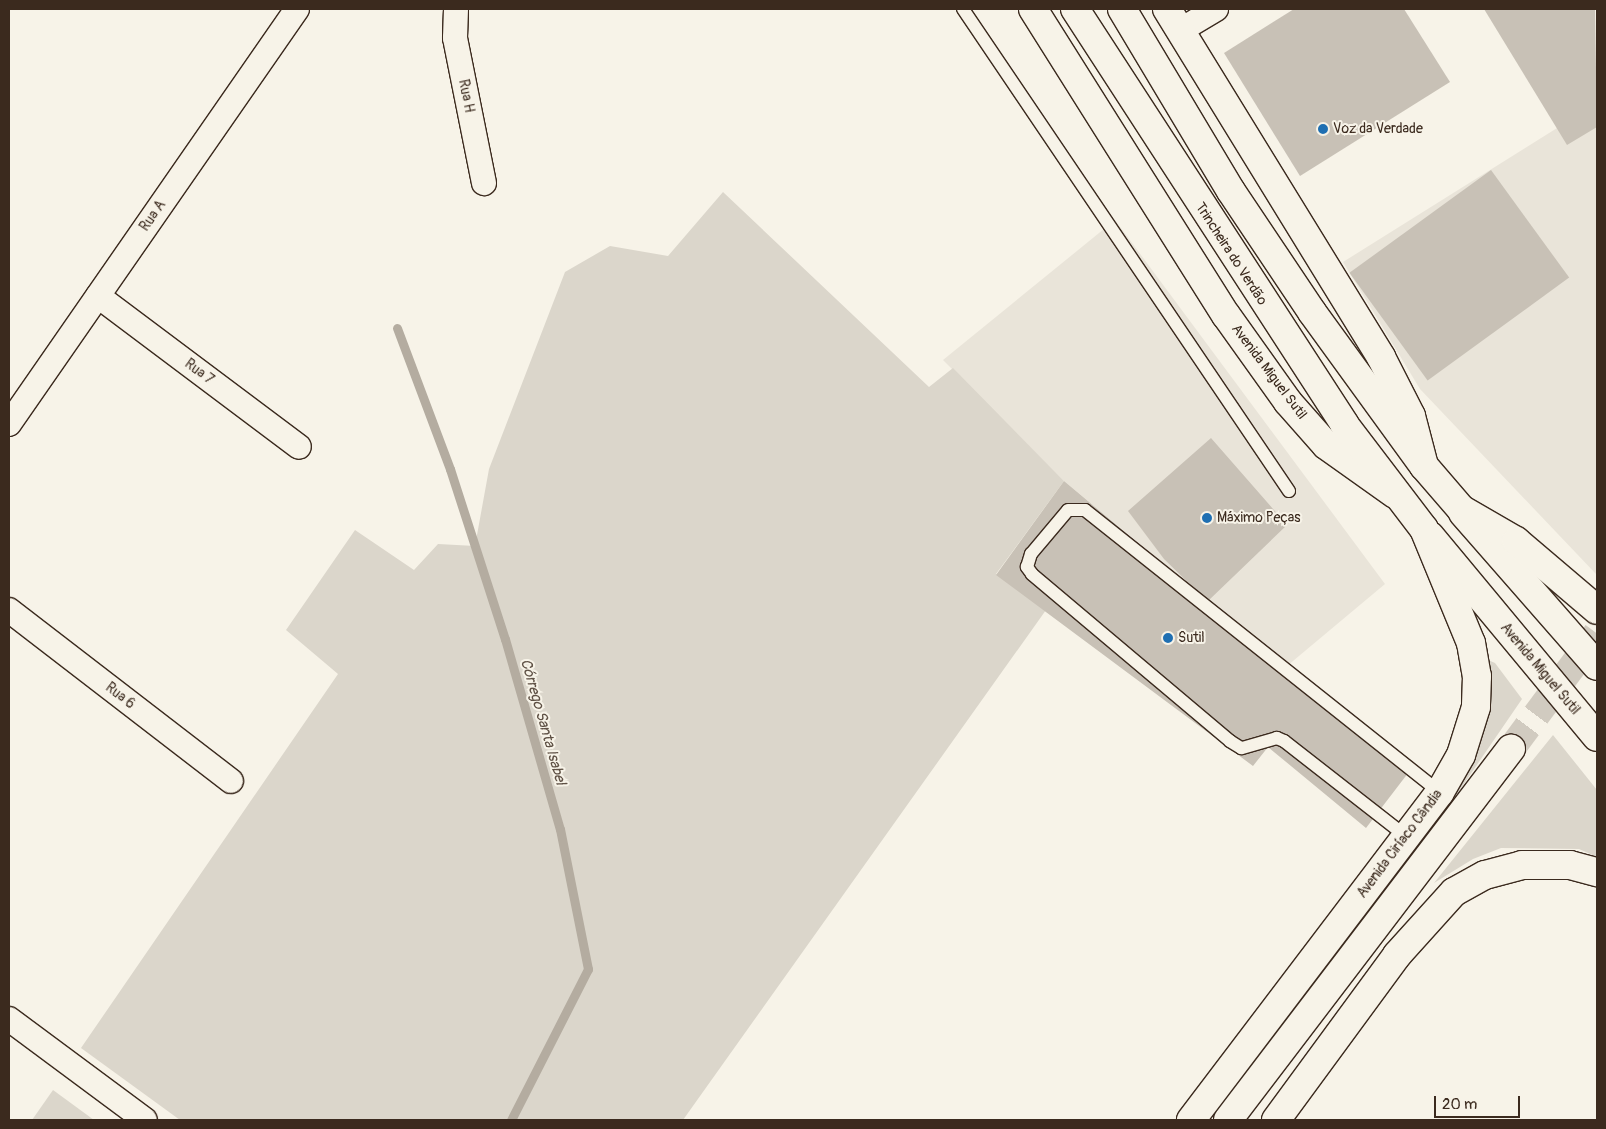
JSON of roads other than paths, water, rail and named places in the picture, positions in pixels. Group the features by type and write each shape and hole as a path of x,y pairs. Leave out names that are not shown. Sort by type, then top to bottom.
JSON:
{"main road":[{"name":"Avenida Miguel Sutil","path":"1033,9 1226,315 1288,402 1326,446 1395,494 1597,737"},
{"name":"Trincheira do Verdão","path":"1075,9 1214,230 1395,494"},
{"path":"1122,9 1231,191 1424,466 1597,666"},
{"path":"1174,20 1381,357 1411,416 1424,466"},
{"path":"1461,509 1516,542 1597,610"},
{"name":"Avenida Ciríaco Cândia","path":"1191,1120 1407,838 1440,792 1461,755 1474,715 1477,676 1471,643 1424,529"},
{"path":"1228,1120 1511,750"},
{"path":"1276,1120 1397,955 1454,892 1484,875 1522,865 1570,865 1597,872"}],"street":[{"name":"Rua A","path":"9,424 297,9"},
{"name":"Rua H","path":"456,9 455,38 484,183"},
{"path":"1174,20 1216,9"},
{"name":"Rua 7","path":"98,296 300,448"},
{"name":"Rua 6","path":"9,610 231,781"},
{"path":"9,1019 145,1120"}],"lane":[{"path":"964,9 1289,491"},
{"path":"1407,838 1284,741 1277,738 1241,748 1230,741 1032,574 1027,567 1031,554 1068,510 1085,510 1440,792"}],"waterway":[{"name":"Córrego Santa Isabel","path":"397,328 450,469 505,639 560,829 588,969 511,1120"}],"tunnel":[{"path":"1511,749 1597,633"}],"place":[{"name":"Voz da Verdade","path":"1323,129"},
{"name":"Máximo Peças","path":"1207,518"},
{"name":"Sutil","path":"1168,638"}]}
